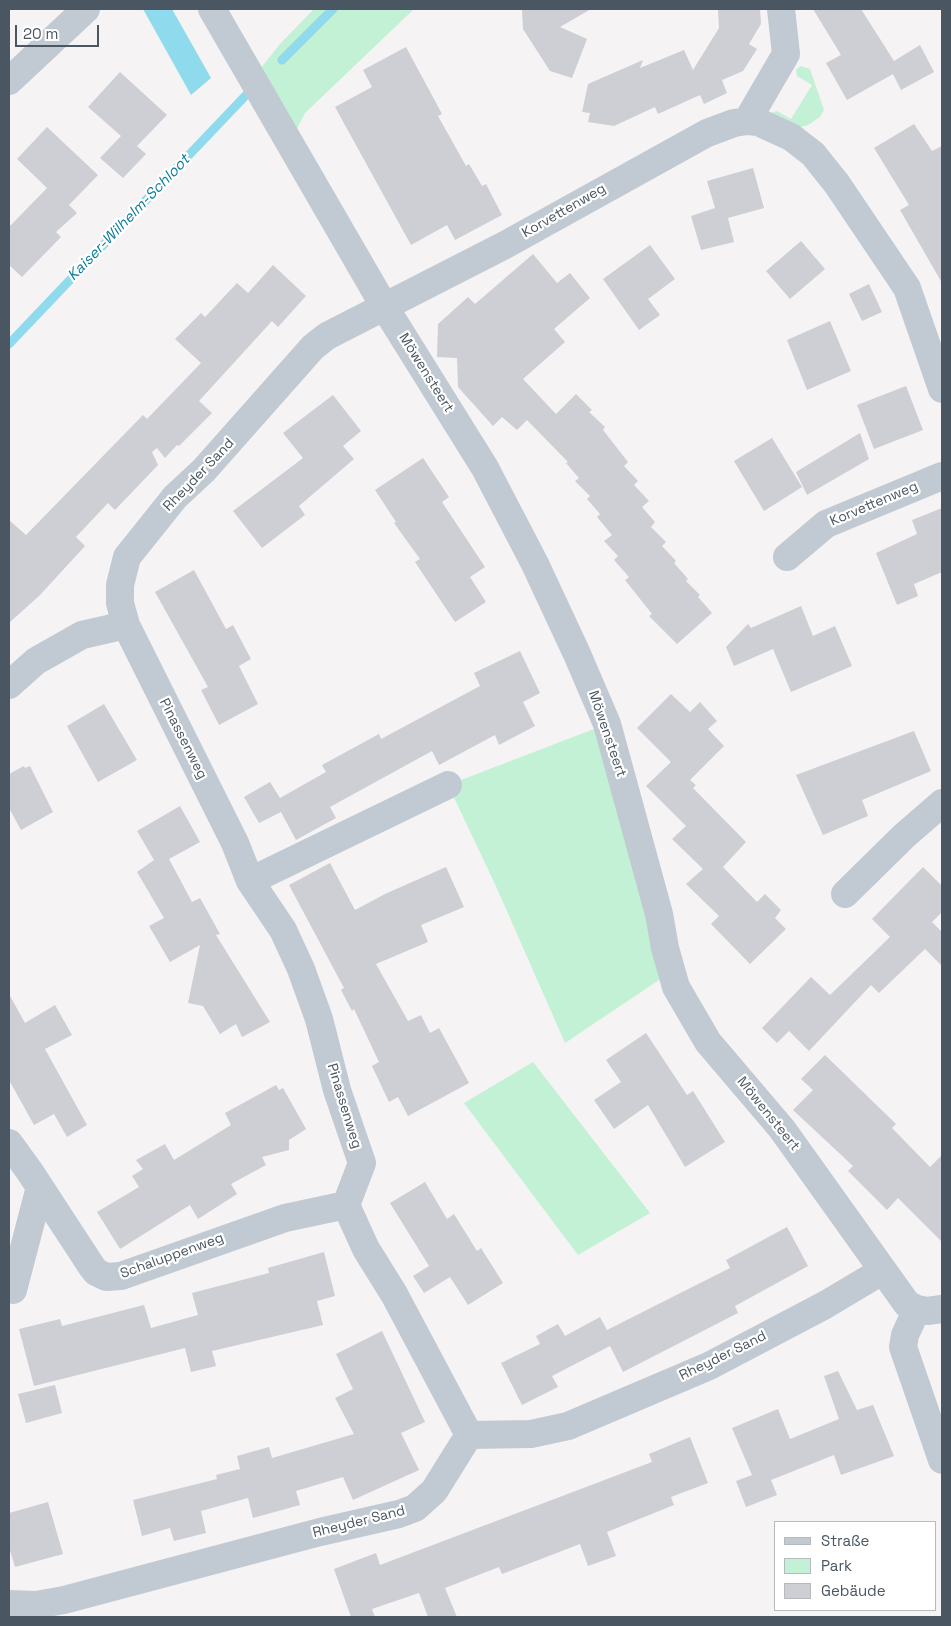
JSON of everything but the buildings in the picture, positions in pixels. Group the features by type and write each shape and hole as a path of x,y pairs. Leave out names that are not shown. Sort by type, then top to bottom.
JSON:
{"street":[{"path":"11,73 86,9"},
{"name":"Möwensteert","path":"212,9 384,306 485,468 535,564 577,654 612,742 659,914 665,948 676,988 708,1042 782,1129 842,1210 882,1271 907,1304 930,1309"},
{"path":"781,9 786,54 747,120 767,125 804,146 837,184 907,288 942,389"},
{"name":"Korvettenweg","path":"384,306 505,245 612,183 707,133 747,120"},
{"name":"Rheyder Sand","path":"126,625 120,603 120,585 127,557 175,497 229,443 313,347 327,336 384,306"},
{"name":"Korvettenweg","path":"787,557 826,524 942,476"},
{"path":"9,685 36,661 82,635 126,625"},
{"name":"Pinassenweg","path":"126,625 234,843 250,881 283,930 301,969 319,1019 337,1090 362,1163 346,1205"},
{"path":"250,881 448,785"},
{"path":"845,894 904,836 942,803"},
{"name":"Schaluppenweg","path":"9,1143 92,1267 96,1272 106,1277 121,1276 285,1218 346,1205"},
{"path":"13,1290 40,1187"},
{"path":"346,1205 366,1249 398,1302 469,1435"},
{"name":"Rheyder Sand","path":"9,1604 36,1605 56,1602 320,1532 399,1514 415,1508 434,1491 469,1435 531,1434 568,1426 709,1366 825,1305 882,1271"},
{"name":"Möwensteert","path":"930,1309 905,1335 903,1347 942,1460"}],"green space":[{"path":"314,9 414,9 305,113 290,143 253,78 280,44"},
{"path":"801,66 810,69 824,110 820,117 808,125 791,130 770,113 777,111 791,119 812,85 797,76 796,70"},
{"path":"607,724 671,972 565,1043 495,884 448,785"},
{"path":"533,1062 650,1213 578,1255 464,1103"}],"water":[{"path":"143,9 172,9 211,78 191,95"}],"waterway":[{"name":"Kaiser-Wilhelm-Schloot","path":"282,60 333,9"},
{"name":"Kaiser-Wilhelm-Schloot","path":"9,344 248,93"}]}
